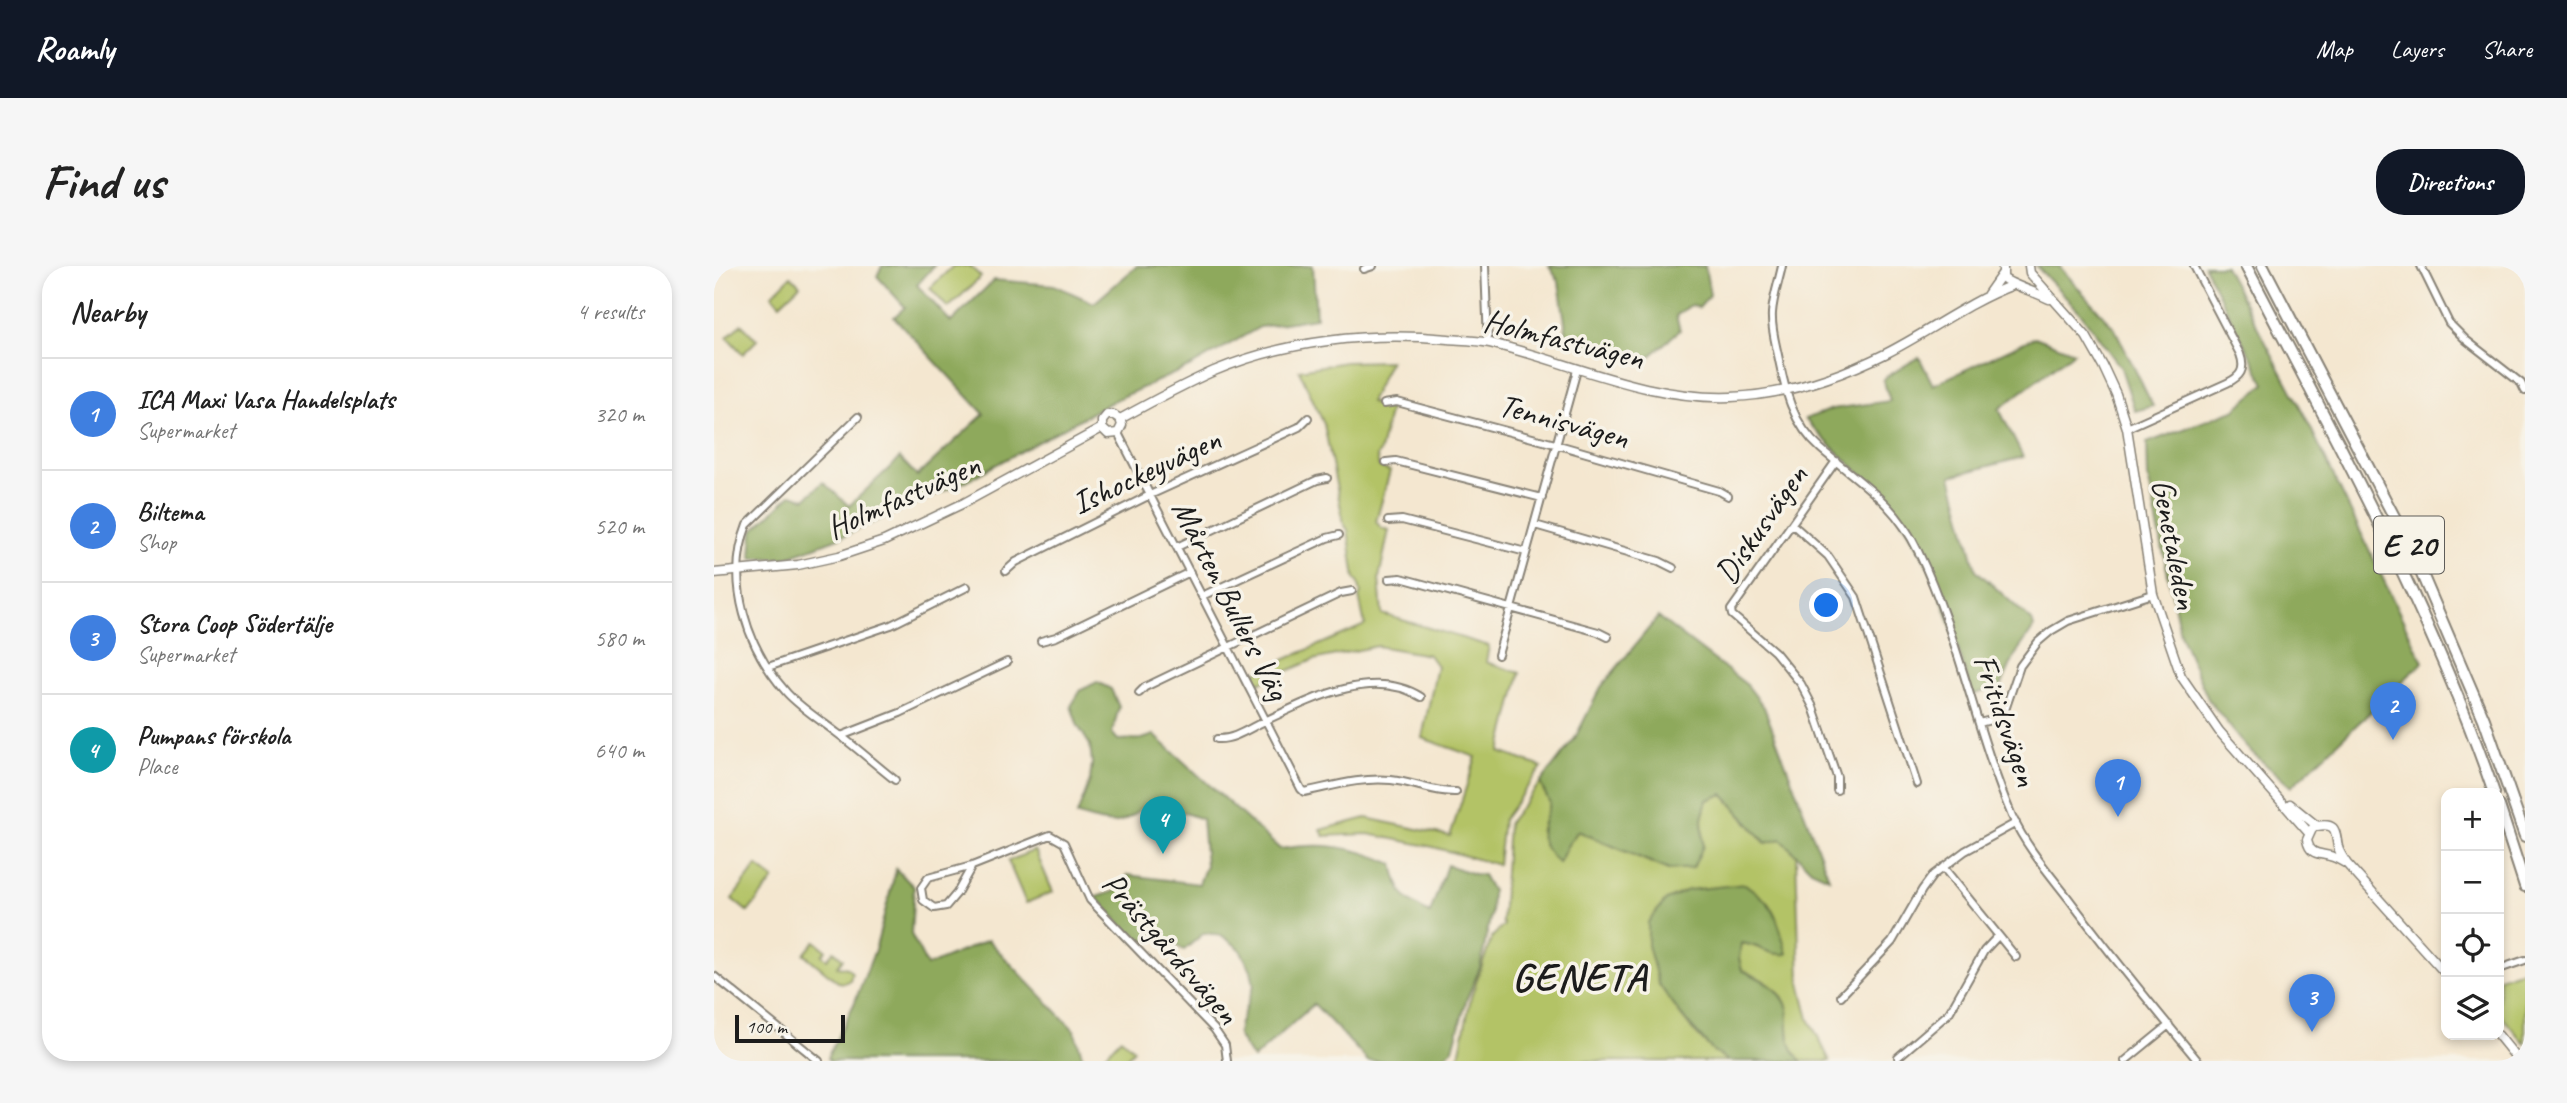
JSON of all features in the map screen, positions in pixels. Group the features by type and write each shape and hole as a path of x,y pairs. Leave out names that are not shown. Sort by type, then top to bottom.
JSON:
{"highway":[{"name":"E 20","path":"2246,266 2398,557 2446,666 2492,788"},
{"name":"E 20","path":"2263,266 2412,551 2484,719 2525,836"},
{"path":"2504,821 2525,886"}],"street":[{"path":"1364,269 1373,266"},
{"path":"1485,266 1488,343"},
{"name":"Fritidsvägen","path":"1782,266 1772,310 1772,326 1785,390 1802,428 1819,447 1876,493 1897,516 1918,550 1949,625 1979,723 2016,824 2082,917 2198,1061"},
{"path":"2127,428 2236,379 2242,371 2240,354 2194,266"},
{"path":"2421,266 2449,323 2466,340 2521,383 2525,391"},
{"name":"Holmfastvägen","path":"1988,295 2003,268"},
{"name":"Genetaleden","path":"2003,268 2006,281 2052,300"},
{"name":"Genetaleden","path":"2016,285 2027,280 2029,270"},
{"name":"Genetaleden","path":"2029,270 2085,336 2116,394 2127,428 2153,594 2181,676 2219,732 2309,834 2308,843 2312,851 2347,864"},
{"name":"Holmfastvägen","path":"1120,419 1214,371 1286,349 1330,340 1368,337 1420,337 1488,343 1577,370 1690,396 1731,397 1785,390 1846,371 1887,353 1988,295 2016,285"},
{"path":"1498,655 1577,370"},
{"name":"Tennisvägen","path":"1384,404 1397,402 1555,444 1719,491 1728,496"},
{"path":"1107,415 1120,419 1122,425 1118,433 1108,434 1102,428 1102,421 1107,415"},
{"path":"858,417 747,524 741,539 737,572 743,613 768,667 788,693 895,780"},
{"name":"Ishockeyvägen","path":"1006,571 1016,562 1150,495 1299,427 1308,418"},
{"name":"Holmfastvägen","path":"714,573 798,565 839,556 884,541 964,503 1102,428"},
{"name":"Mårten Bullers Väg","path":"1118,433 1301,789 1304,792 1363,780 1388,780 1445,793 1456,792"},
{"path":"1386,462 1396,461 1542,498"},
{"name":"Diskusvägen","path":"1836,461 1735,602 1731,615 1775,652 1801,684 1813,707 1837,777 1837,790"},
{"path":"1177,547 1326,478"},
{"path":"1388,521 1402,520 1526,552"},
{"path":"1792,524 1811,538 1828,556 1856,597 1917,784"},
{"path":"1535,525 1659,561 1673,568"},
{"path":"1202,596 1327,538 1339,535"},
{"path":"1041,641 1056,637 1190,572"},
{"path":"1390,579 1401,578 1512,608 1598,632 1608,638"},
{"path":"768,667 891,625 967,587"},
{"path":"1139,693 1145,687 1228,647 1341,593 1352,591"},
{"path":"1979,723 1995,719 2005,710 2020,666 2038,642 2052,631 2068,621 2153,594"},
{"path":"841,736 900,713 1007,662"},
{"path":"1217,738 1227,740 1266,720 1338,691 1369,685 1410,690 1422,697"},
{"name":"Genetaleden","path":"2269,786 2317,826 2326,825 2334,829 2338,846 2347,864 2441,968"},
{"path":"1841,996 1892,942 1922,890 1943,867 2016,824"},
{"path":"2309,834 2317,826"},
{"name":"Prästgårdsvägen","path":"972,866 957,893 946,906 934,908 923,900 921,888 928,878 972,866 1051,835 1065,843 1090,900 1214,1030 1225,1045 1227,1061"},
{"path":"2328,855 2338,846"},
{"path":"1943,867 2016,957"},
{"path":"1898,1057 1949,1013 1984,951 1998,936"},
{"path":"2504,967 2525,960"},
{"path":"714,976 818,1061"},
{"path":"2125,1061 2169,1025"},
{"path":"2502,1040 2519,1061"}],"green space":[{"path":"882,266 934,266 917,285 951,322 994,280 1054,285 1094,303 1137,266 1313,266 1316,318 1260,327 1191,366 1115,400 966,481 841,537 785,558 751,558 753,530 792,494 805,499 823,482 849,506 900,458 917,476 984,414 894,317 905,307 877,276"},
{"path":"953,266 970,266 981,277 948,308 930,288"},
{"path":"1549,266 1705,266 1710,295 1699,308 1691,305 1676,316 1680,330 1647,359 1568,343 1559,282"},
{"path":"2036,266 2059,266 2115,329 2153,406 2135,411 2121,368 2079,311"},
{"path":"2204,266 2225,266 2305,416 2423,662 2291,787 2247,748 2208,699 2180,634 2148,477 2147,443 2234,410 2265,384"},
{"path":"791,276 800,285 780,304 772,295"},
{"path":"741,324 757,340 743,354 727,337"},
{"path":"2035,337 2074,352 1999,409 2023,457 1951,476 1976,570 2032,621 2034,627 2014,657 1999,691 1988,690 1972,695 1939,592 1916,544 1885,499 1805,419 1832,409 1890,401 1883,379 1919,357 1933,385"},
{"path":"1390,361 1370,402 1390,409 1377,457 1379,467 1390,471 1376,522 1389,530 1379,578 1382,614 1489,646 1486,662 1520,673 1500,752 1542,767 1503,820 1498,865 1433,847 1368,834 1324,836 1321,830 1366,818 1450,836 1476,757 1422,738 1437,666 1429,655 1377,646 1313,660 1254,685 1249,675 1365,625 1359,597 1361,593 1355,579 1348,530 1344,524 1324,424 1299,370 1345,362"},
{"path":"1658,617 1747,685 1764,707 1829,878 1811,870 1781,839 1766,843 1723,794 1707,800 1702,819 1703,846 1693,868 1669,870 1578,831 1559,863 1546,848 1541,835 1550,803 1540,783 1575,738 1601,687"},
{"path":"1097,682 1111,689 1119,707 1112,733 1118,740 1142,739 1154,735 1280,849 1338,847 1365,853 1393,864 1400,889 1414,904 1430,913 1447,865 1483,875 1492,891 1491,914 1480,968 1467,998 1453,1049 1439,1061 1368,1061 1314,1004 1253,1059 1238,1036 1254,985 1251,970 1239,948 1221,935 1204,933 1184,950 1159,935 1138,943 1096,897 1116,891 1128,875 1199,884 1206,865 1202,819 1173,809 1144,806 1120,822 1105,822 1077,815 1090,780 1092,763 1090,745 1078,726 1071,706 1081,690"},
{"path":"1540,783 1550,803 1540,831 1559,862 1578,831 1668,870 1703,846 1702,819 1707,800 1723,794 1765,843 1781,839 1796,854 1800,982 1809,1019 1830,1061 1801,1061 1789,1041 1788,1011 1781,995 1770,985 1742,970 1739,958 1741,943 1770,952 1787,953 1768,902 1745,884 1658,983 1698,1036 1729,1061 1458,1061 1471,997 1492,937 1504,925 1502,922 1508,823"},
{"path":"1035,850 1053,892 1026,903 1008,861"},
{"path":"757,866 774,879 748,912 732,899"},
{"path":"896,869 914,887 911,934 927,966 988,940 1074,1030 1084,1061 830,1061 827,1058 854,1004 876,947"},
{"path":"1745,884 1764,900 1775,914 1787,954 1741,943 1739,958 1742,970 1781,995 1788,1011 1789,1041 1801,1061 1729,1061 1714,1052 1681,1015 1658,983 1648,945 1648,922 1666,900 1688,890"},
{"path":"815,941 826,950 822,955 827,959 834,951 843,959 837,966 848,968 852,973 850,980 838,982 804,954"},
{"path":"2525,969 2525,1044 2504,1019 2504,976"},
{"path":"1121,1038 1134,1050 1123,1061 1099,1061"}],"place":[{"name":"Biltema","path":"2393,740"},
{"name":"ICA Maxi Vasa Handelsplats","path":"2118,817"},
{"name":"Pumpans förskola","path":"1163,854"},
{"name":"Stora Coop Södertälje","path":"2312,1032"}],"district":[{"name":"GENETA","path":"1580,977"}]}
